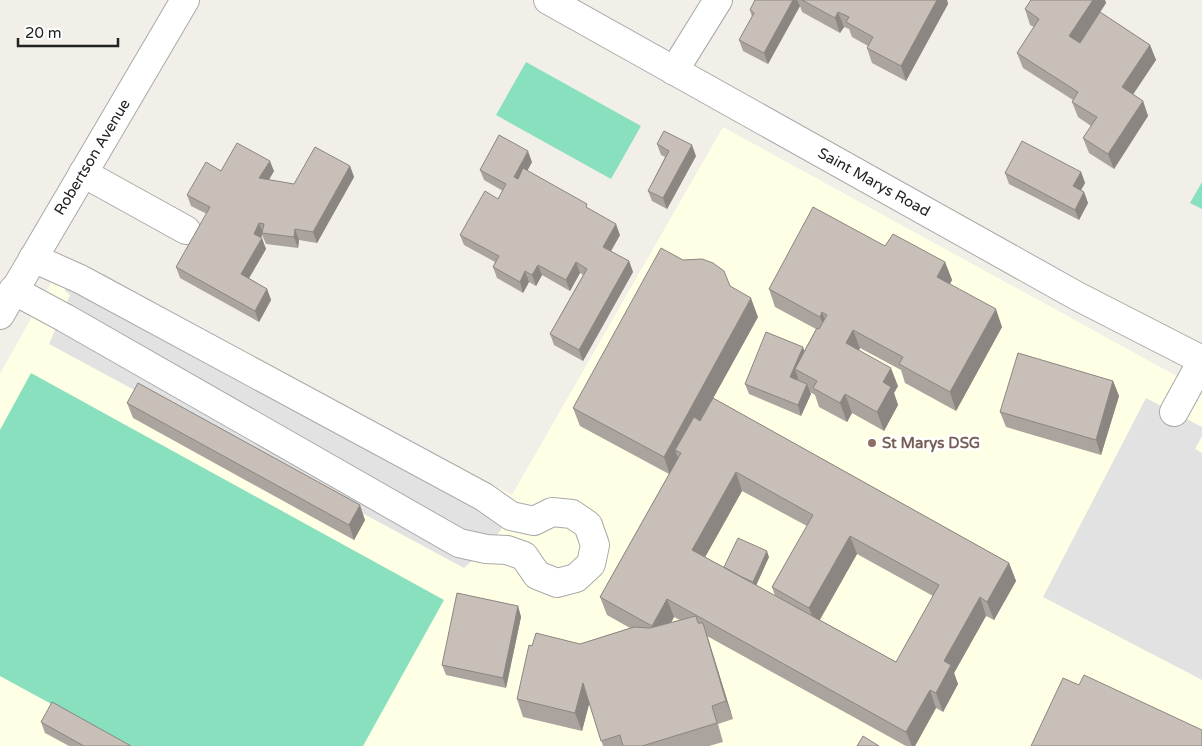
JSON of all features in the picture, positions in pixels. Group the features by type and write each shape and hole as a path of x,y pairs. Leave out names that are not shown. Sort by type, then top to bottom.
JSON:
{"street":[{"name":"Robertson Avenue","path":"0,315 185,0"},
{"name":"Saint Marys Road","path":"548,0 1077,296 1202,361"},
{"path":"674,71 718,0"},
{"path":"83,172 186,230"},
{"path":"13,290 459,543 486,549 507,550 524,556 538,575 557,582 576,578 591,564 595,545 588,525 572,514 552,512 534,521 511,516 484,497 80,279 33,258"},
{"path":"1174,412 1202,361"}],"shaded area":[{"name":"St Marys DSG","path":"723,127 1202,390 1202,746 0,746 0,374 65,258 512,495"},
{"path":"104,274 519,506 486,549 464,568 49,344 70,295 64,290"},
{"path":"1146,398 1202,427 1202,436 1195,449 1202,453 1202,680 1043,597"}],"green space":[{"path":"526,62 641,126 611,179 496,115"},
{"path":"1202,182 1202,209 1190,203"},
{"path":"31,373 444,600 363,746 128,746 0,676 0,430"}],"building":[{"path":"755,0 793,0 764,53 739,40 754,13 750,10"},
{"path":"802,0 937,0 901,66 867,48 873,37 846,22 849,17 838,12 835,18"},
{"path":"1031,0 1093,0 1069,36 1080,43 1100,12 1150,45 1122,87 1143,101 1108,154 1083,138 1097,117 1072,102 1078,92 1017,53 1039,19 1025,9"},
{"path":"664,131 692,145 663,198 648,191 669,151 657,144"},
{"path":"499,135 528,151 514,177 518,179 523,168 587,204 586,207 616,224 603,247 629,261 579,350 550,334 587,269 576,262 566,280 538,265 532,275 525,271 520,282 493,267 499,256 460,235 485,191 498,199 506,184 480,170"},
{"path":"1022,141 1081,172 1073,186 1084,192 1075,210 1005,173"},
{"path":"237,143 270,161 259,178 294,184 315,147 350,166 313,232 295,229 294,237 262,233 264,224 259,223 254,234 262,238 241,274 267,289 255,311 176,267 210,207 187,195 206,162 221,171"},
{"path":"813,207 885,246 893,234 945,262 937,277 996,309 950,392 899,364 903,357 853,330 846,343 891,368 883,382 891,387 877,412 845,394 840,403 813,388 817,381 795,369 817,328 819,329 827,315 822,312 820,317 769,289"},
{"path":"661,248 683,260 702,259 713,263 724,271 730,286 751,298 664,457 573,408"},
{"path":"766,332 803,347 790,377 807,384 798,405 745,384"},
{"path":"1018,353 1113,381 1096,440 1000,412"},
{"path":"138,383 360,505 349,525 127,403"},
{"path":"713,398 1009,563 987,602 980,597 944,661 951,665 936,693 930,690 906,732 667,599 652,626 600,597 681,453 675,450 694,417 700,421","holes":["736,472 813,515 772,587 809,608 850,536 939,585 896,662 692,550"]},
{"path":"738,538 767,551 753,582 724,567"},
{"path":"457,593 518,606 503,678 442,665"},
{"path":"696,616 698,623 703,623 726,701 712,706 717,723 642,746 623,746 620,735 601,741 583,683 575,713 517,699 529,645 532,646 536,633 580,644 634,627 650,628"},
{"path":"1084,675 1202,730 1202,746 1031,746 1063,678 1079,685"},
{"path":"52,702 131,746 84,746 41,722"},
{"path":"863,736 879,746 857,746"}],"place":[{"name":"St Marys DSG","path":"872,443"}]}
